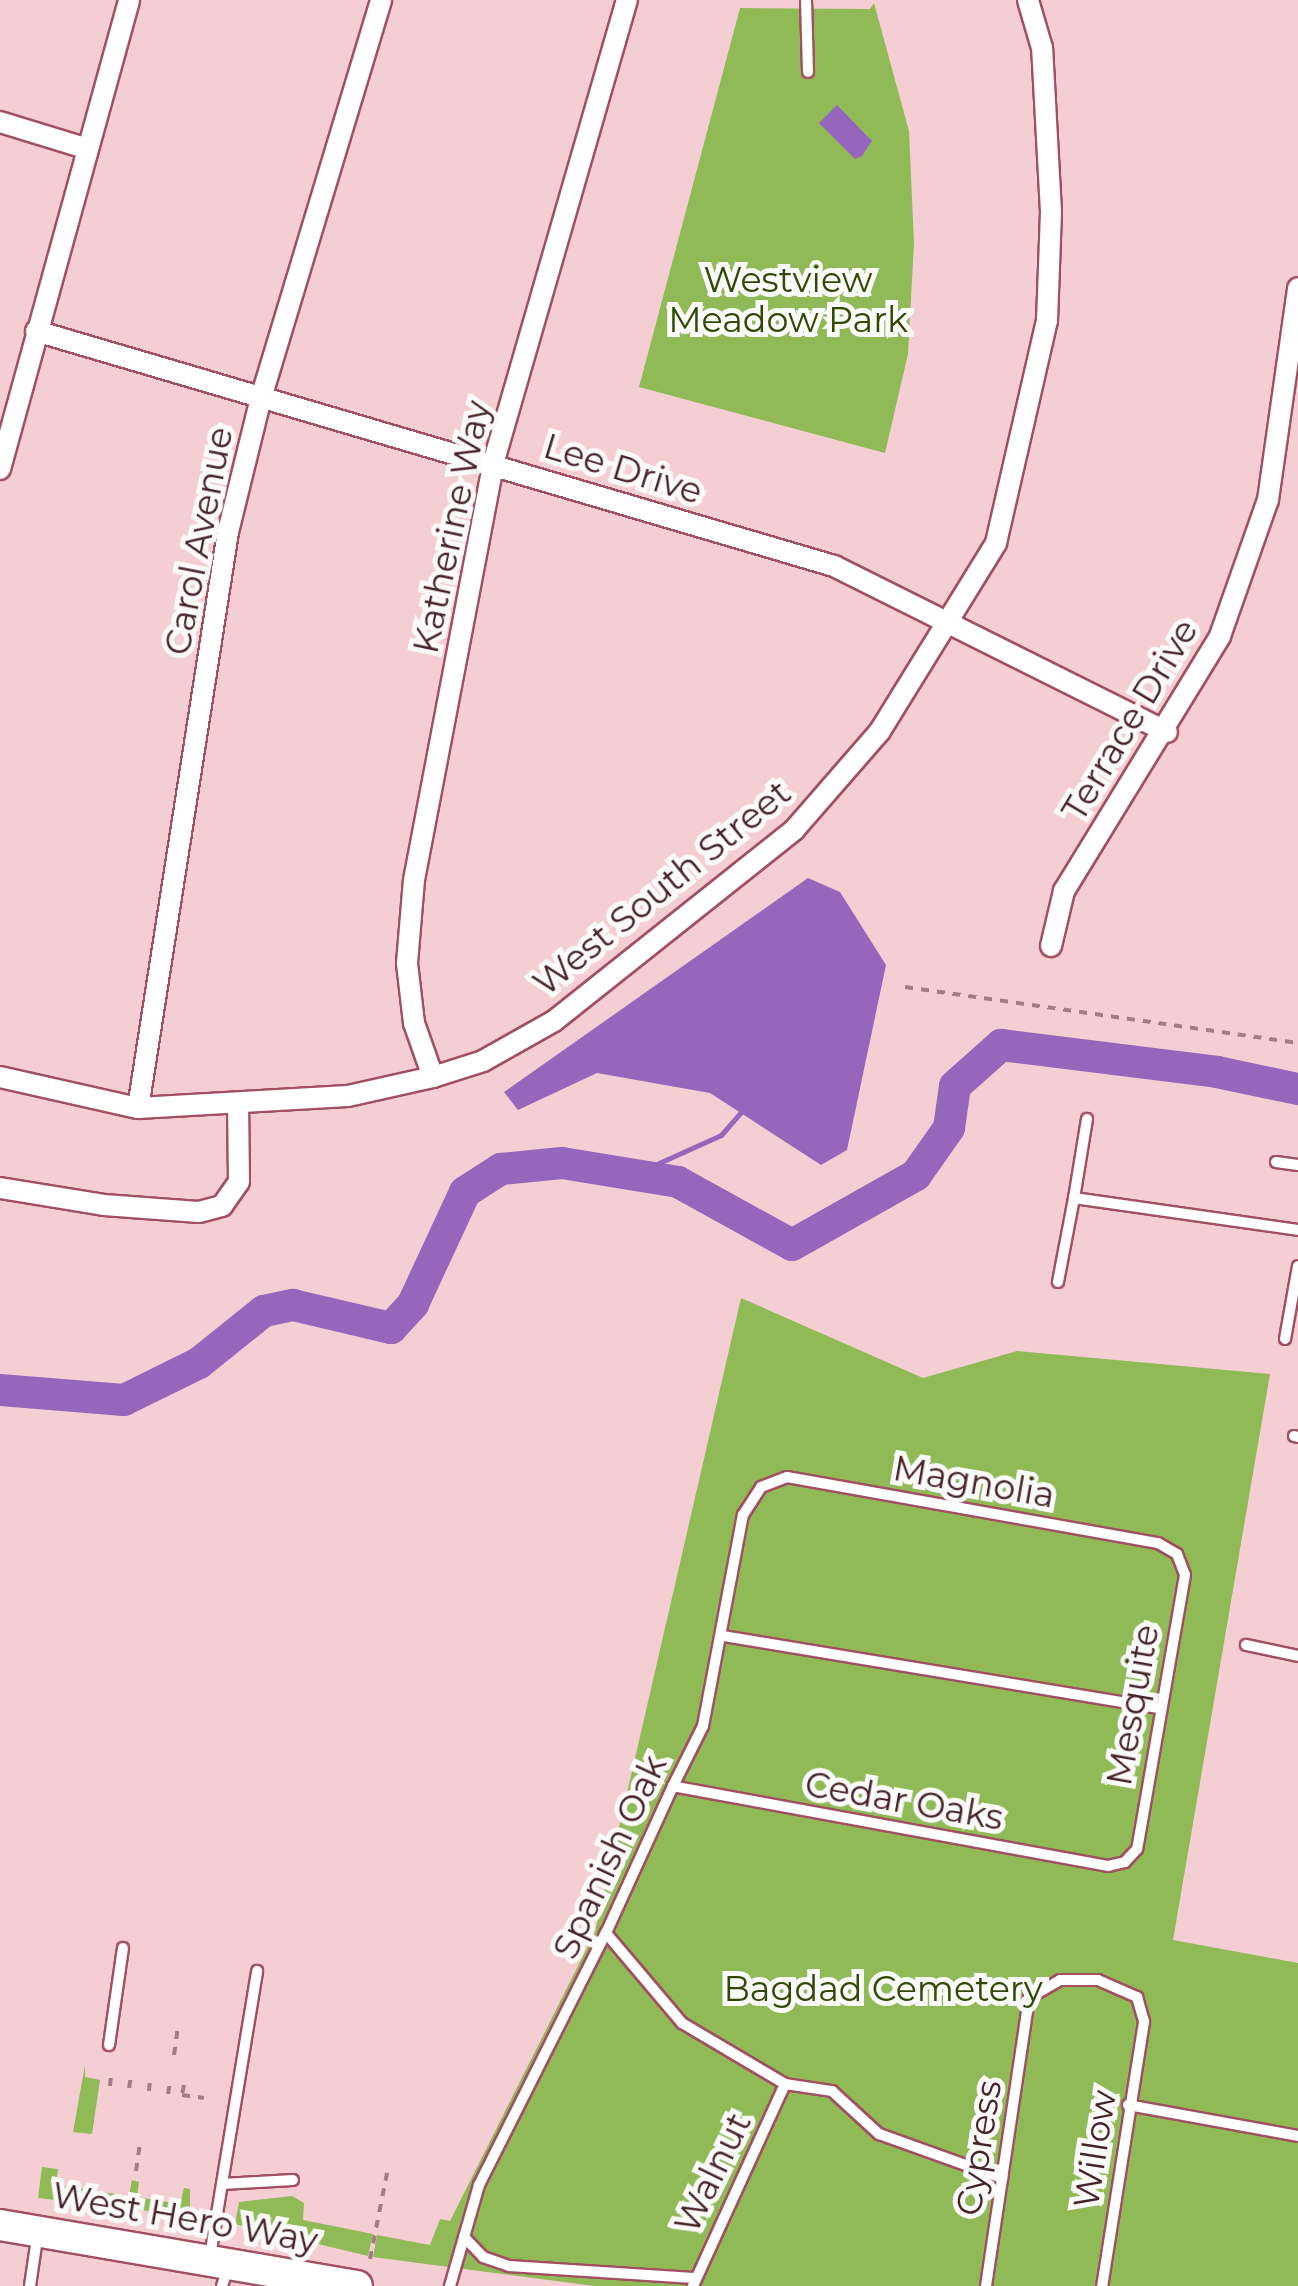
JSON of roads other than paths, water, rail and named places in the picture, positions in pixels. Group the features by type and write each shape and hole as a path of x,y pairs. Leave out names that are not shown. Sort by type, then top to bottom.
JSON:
{"main road":[{"name":"West Hero Way","path":"0,2225 221,2268 363,2273"}],"street":[{"path":"0,468 128,0"},
{"name":"Carol Avenue","path":"138,1108 228,532 261,398 381,0"},
{"name":"Katherine Way","path":"433,1077 414,1023 407,963 414,880 493,464 627,0"},
{"name":"West South Street","path":"0,1077 138,1108 348,1096 433,1077 483,1061 554,1021 794,830 880,731 952,621 996,542 1047,321 1051,212 1042,48 1028,0"},
{"path":"0,122 85,148"},
{"name":"Terrace Drive","path":"1052,946 1064,891 1167,732 1220,636 1268,500 1298,288"},
{"name":"Lee Drive","path":"36,332 834,566 952,621 1167,732"},
{"path":"0,1188 104,1205 199,1212 222,1206 239,1182 238,1103"}],"lane":[{"path":"806,0 808,72"},
{"path":"1058,1282 1088,1118"},
{"path":"1276,1162 1298,1165"},
{"path":"1074,1198 1298,1230"},
{"path":"1286,1340 1298,1266"},
{"name":"Magnolia","path":"760,1487 787,1478 1158,1543 1177,1554"},
{"name":"Spanish Oak","path":"450,2286 479,2185 606,1933 703,1726 743,1515 760,1487"},
{"name":"Mesquite","path":"1125,1862 1137,1849 1158,1708 1185,1575 1177,1554"},
{"path":"723,1636 1158,1708"},
{"path":"1246,1645 1298,1656"},
{"name":"Cedar Oaks","path":"673,1786 1108,1866 1125,1862"},
{"path":"606,1933 682,2023 785,2084 832,2091 879,2134 1002,2178"},
{"path":"109,2045 123,1948"},
{"path":"221,2268 222,2184 257,1971"},
{"name":"Cypress","path":"986,2286 1029,1998 1060,1980 1098,1980 1137,1997 1144,2022"},
{"name":"Willow","path":"1102,2286 1144,2022"},
{"name":"Walnut","path":"693,2282 785,2084"},
{"path":"1128,2105 1298,2136"},
{"path":"222,2184 293,2180"},
{"path":"30,2286 38,2231"},
{"path":"464,2237 483,2257 509,2266 693,2282"}],"waterway":[{"path":"0,1390 124,1400 199,1363 264,1311 293,1305 391,1328 413,1304 465,1192 501,1169 562,1163 678,1182 792,1245 916,1175 949,1128 955,1086 1001,1045 1217,1072 1298,1089"},
{"path":"639,1172 721,1135 742,1111"}],"park label":[{"name":"Westview Meadow Park","path":"788,300"},
{"name":"Bagdad Cemetery","path":"883,1989"}]}
